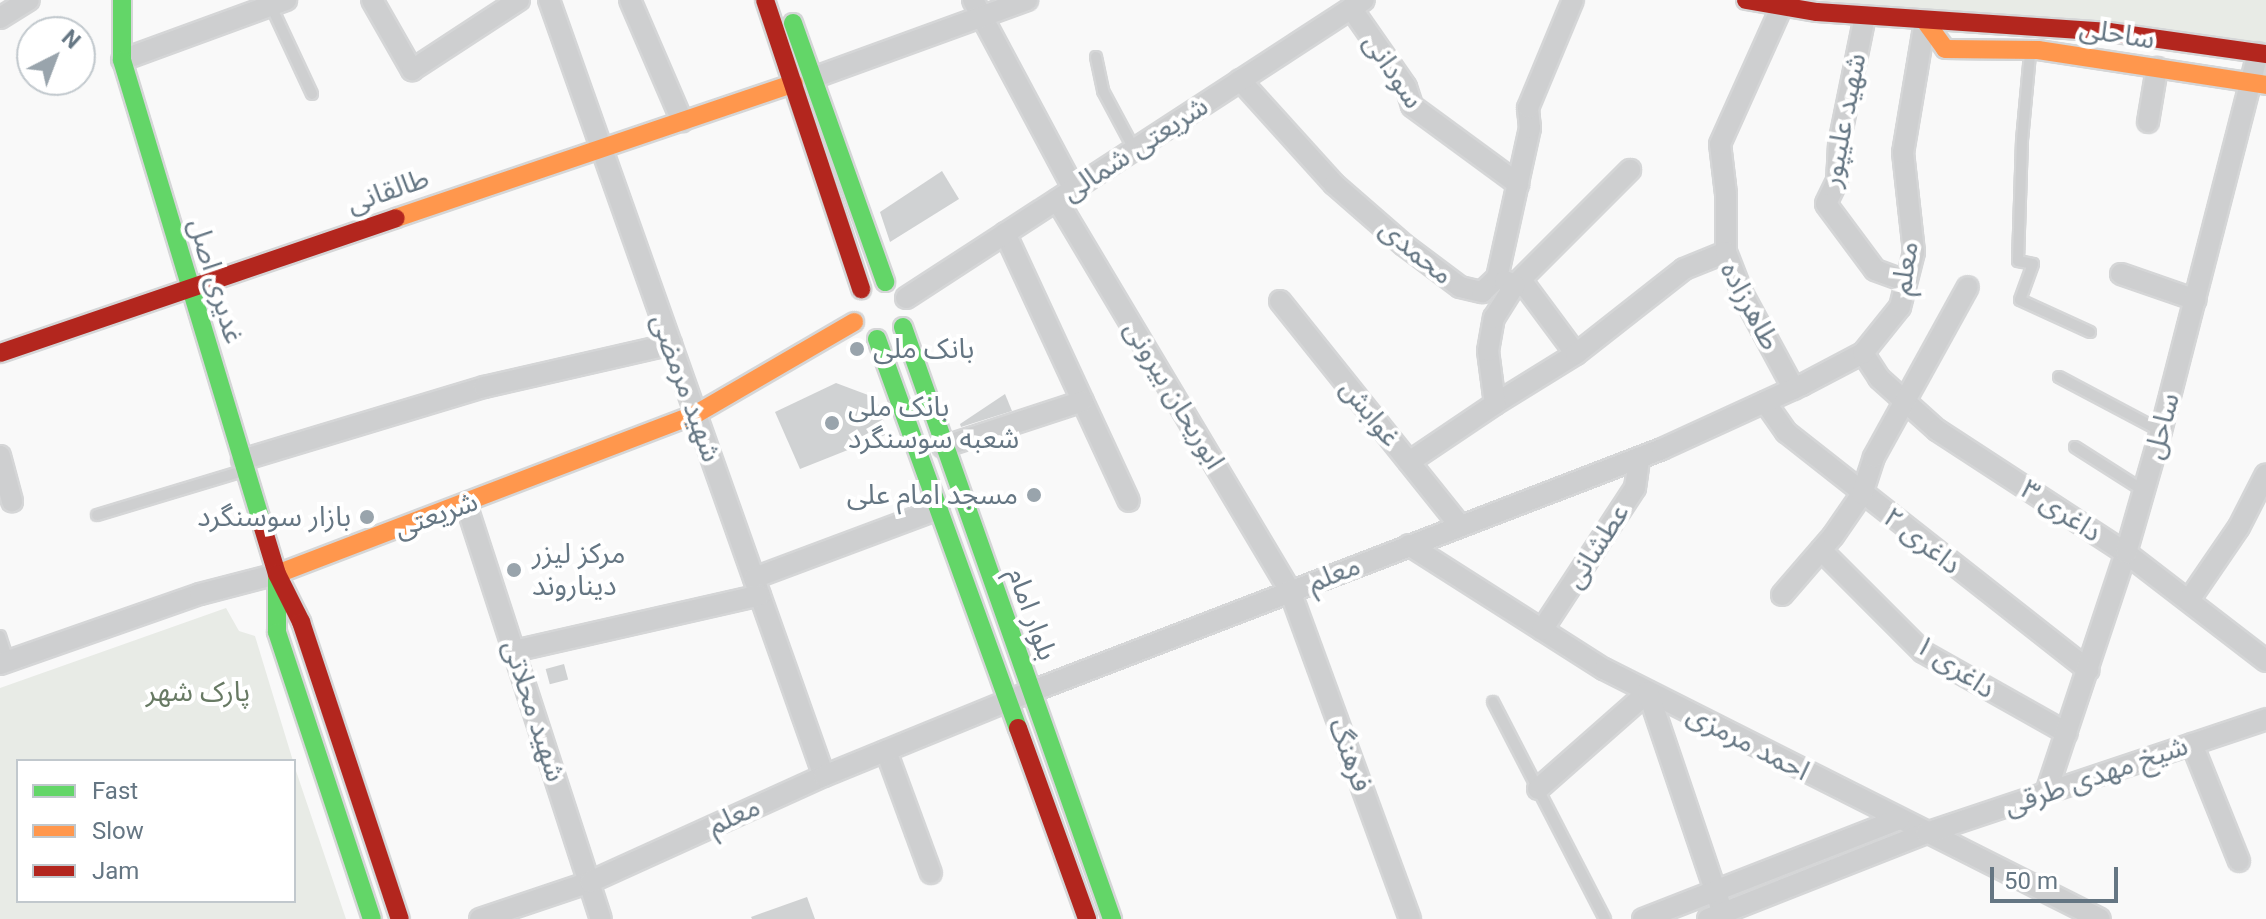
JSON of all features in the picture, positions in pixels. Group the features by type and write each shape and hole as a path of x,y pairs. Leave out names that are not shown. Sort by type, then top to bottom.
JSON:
{"main road":[{"name":"غدیری اصل","path":"122,0 122,60 188,289 277,574 301,622 400,919"},
{"path":"765,0 803,81 885,282 906,298 908,313 903,327 892,336 877,339 863,334 854,322 851,304 861,289 885,282"},
{"path":"785,0 803,81 861,289"},
{"name":"ساحلی","path":"1746,0 1865,16 2109,32 2262,53"},
{"name":"ساحلی","path":"1925,21 1945,49 2030,50 2258,83"},
{"name":"طالقانی","path":"0,353 803,81"},
{"name":"شریعتی","path":"277,574 696,414 854,322"},
{"name":"بلوار امام","path":"903,327 1112,919"},
{"name":"بلوار امام","path":"877,339 1087,919"},
{"name":"غدیری اصل","path":"277,574 277,632 372,919"}],"street":[{"path":"0,18 29,0"},
{"path":"372,0 412,70 519,0"},
{"name":"شهید مرمضی","path":"549,0 824,776"},
{"path":"630,0 682,121"},
{"path":"803,81 977,8 1027,0"},
{"name":"محمدی","path":"1240,80 1334,184 1404,245 1460,287 1482,292 1511,281 1518,184 1530,128 1528,108 1573,0"},
{"path":"122,60 278,3"},
{"name":"سودانی","path":"1357,4 1406,87 1412,106 1518,184"},
{"name":"شریعتی شمالی","path":"906,298 1357,4"},
{"path":"1726,252 1726,194 1720,144 1782,6"},
{"name":"ابوریحان بیرونی","path":"977,8 1065,194 1290,591"},
{"name":"شهید علیپور","path":"1865,16 1839,144 1837,181 1826,204 1875,270 1906,281"},
{"name":"معلم","path":"480,919 590,882 824,776 1030,692 1639,458 1794,389 1863,353 1900,307 1914,252 1903,153 1925,21"},
{"name":"ساحل","path":"2046,793 2126,553 2258,83 2262,53"},
{"path":"2148,122 2157,68"},
{"path":"1495,404 1488,351 1494,318 1511,281 1630,170"},
{"path":"1005,233 1129,501"},
{"name":"طاهرزاده","path":"1409,462 1576,354 1684,269 1726,252 1742,293 1794,389"},
{"path":"2121,274 2196,300"},
{"path":"1511,281 1576,354"},
{"path":"1782,595 1821,550 1862,494 1874,457 1968,287"},
{"name":"غوابش","path":"1280,301 1460,526"},
{"path":"243,465 484,387 671,344"},
{"name":"داغری ۳","path":"1863,353 1879,378 1937,430 2126,553 2266,661"},
{"path":"943,447 1083,401"},
{"name":"داغری ۲","path":"1765,402 1786,432 2088,670"},
{"path":"0,456 12,501"},
{"name":"عطشانی","path":"1542,630 1635,488 1639,458"},
{"path":"2189,600 2239,527 2266,474"},
{"name":"شهید محلاتی","path":"466,504 601,919"},
{"path":"514,651 757,587 939,509"},
{"name":"احمد مرمزی","path":"1409,545 1542,630 1648,692 2100,919"},
{"name":"داغری ۱","path":"1821,550 1923,652 2067,733"},
{"name":"شریعتی","path":"4,662 200,594 277,574"},
{"name":"فرهنگ","path":"1290,591 1410,919"},
{"path":"1538,789 1648,692 1716,892 1719,917"},
{"name":"شیخ مهدی طرقی","path":"1719,917 1926,833 2266,719"},
{"path":"2192,744 2239,861"},
{"path":"886,751 931,873"},
{"path":"1643,919 1899,819"}],"lane":[{"path":"278,3 312,94"},
{"path":"2030,50 2022,140 2018,261 2033,264 2020,300 2090,332"},
{"path":"1096,57 1103,91 1134,149"},
{"path":"2059,377 2161,431"},
{"path":"2075,447 2144,491"},
{"path":"97,515 243,465"},
{"path":"0,636 4,662"},
{"path":"1493,702 1605,919"}],"green space":[{"path":"1815,0 2266,0 2266,44"},
{"name":"پارک شهر","path":"226,608 239,631 255,636 292,759 16,759 16,903 296,903 296,771 346,919 0,919 0,688"}],"building":[{"path":"942,171 959,199 890,242 880,212"},
{"name":"بانک ملی شعبه سوسنگرد","path":"836,383 876,398 888,434 800,469 775,412"},
{"path":"1005,394 1012,411 961,427 960,424"},
{"path":"564,664 568,679 550,684 546,669"},
{"path":"807,897 815,919 751,917"}],"traffic: fast":[{"path":"122,0 122,60 263,528"},
{"path":"793,23 885,282"},
{"path":"903,327 1112,919"},
{"path":"877,339 1018,728"},
{"path":"277,579 277,632 372,919"}],"traffic: slow":[{"path":"1925,21 1945,49 2038,50 2266,85"},
{"path":"396,218 794,83"},
{"path":"277,574 696,414 854,322"}],"traffic: jam":[{"path":"765,0 861,289"},
{"path":"1746,0 1817,12 2109,32 2266,54"},
{"path":"0,353 396,218"},
{"path":"263,528 277,574 301,622 400,919"},
{"path":"1018,728 1087,919"}],"place":[{"name":"بانک ملی","path":"857,349"},
{"name":"بانک ملی شعبه سوسنگرد","path":"832,423"},
{"name":"مسجد امام علی","path":"1034,495"},
{"name":"بازار سوسنگرد","path":"367,517"},
{"name":"مرکز لیزر دیناروند","path":"514,570"}]}
